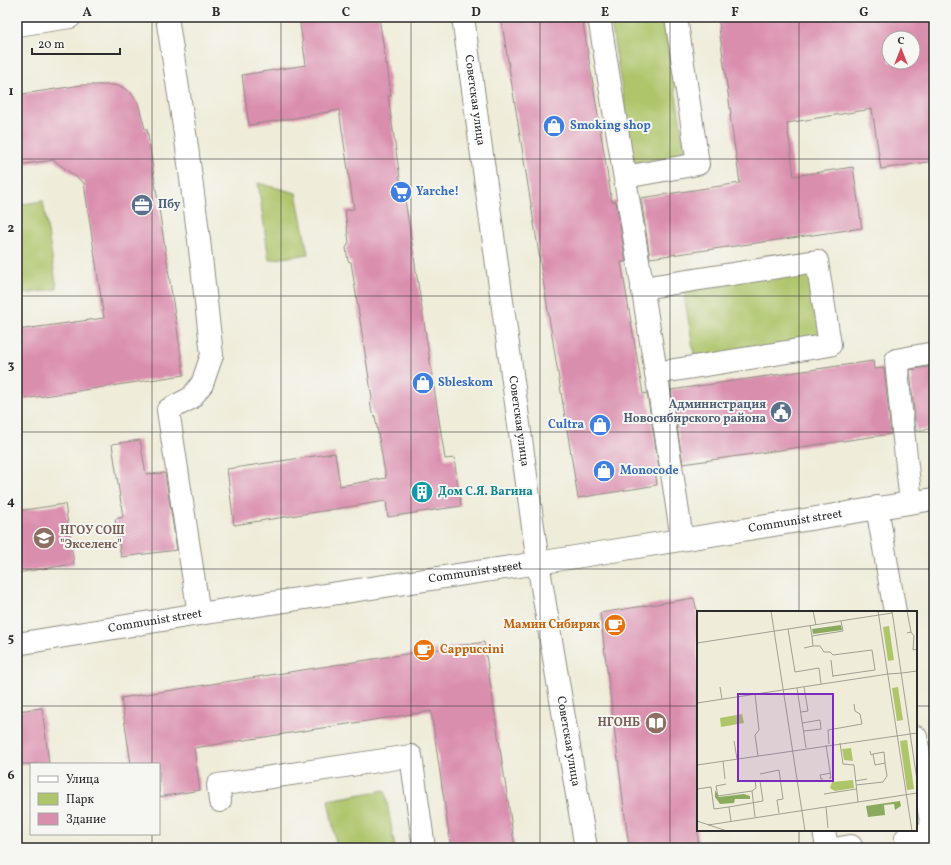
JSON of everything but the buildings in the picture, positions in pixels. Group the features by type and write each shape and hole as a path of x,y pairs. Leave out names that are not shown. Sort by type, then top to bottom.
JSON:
{"street":[{"path":"17,25 70,17"},
{"path":"167,17 188,155 212,355 202,384 191,398 168,410 199,614"},
{"name":"Советская улица","path":"463,17 538,562 586,848"},
{"path":"599,17 682,540"},
{"path":"625,177 698,164 676,17"},
{"path":"642,288 817,261 830,345 656,372"},
{"path":"911,502 896,360 934,353"},
{"name":"Communist street","path":"17,644 199,614 682,540 934,498"},
{"path":"877,507 895,611"},
{"path":"906,838 932,833 921,791 917,748"},
{"path":"220,802 218,785 411,756 424,848"},
{"path":"824,831 826,848"}],"green space":[{"path":"610,17 663,17 686,155 634,163"},
{"path":"258,183 296,193 308,254 269,260"},
{"path":"43,201 57,289 17,295 17,205"},
{"path":"817,261 830,345 696,366 682,282"},
{"path":"385,790 395,848 337,848 328,800"}],"place":[{"name":"Smoking shop","path":"554,126"},
{"name":"Yarche!","path":"401,192"},
{"name":"Пбу","path":"142,205"},
{"name":"Sbleskom","path":"423,383"},
{"name":"Администрация Новосибирского района","path":"781,412"},
{"name":"Cultra","path":"600,425"},
{"name":"Monocode","path":"604,471"},
{"name":"Дом С.Я. Вагина","path":"422,492"},
{"name":"НГОУ СОШ \"Экселенс\"","path":"44,538"},
{"name":"Мамин Сибиряк","path":"615,625"},
{"name":"Cappuccini","path":"424,650"},
{"name":"НГОНБ","path":"656,723"}]}
